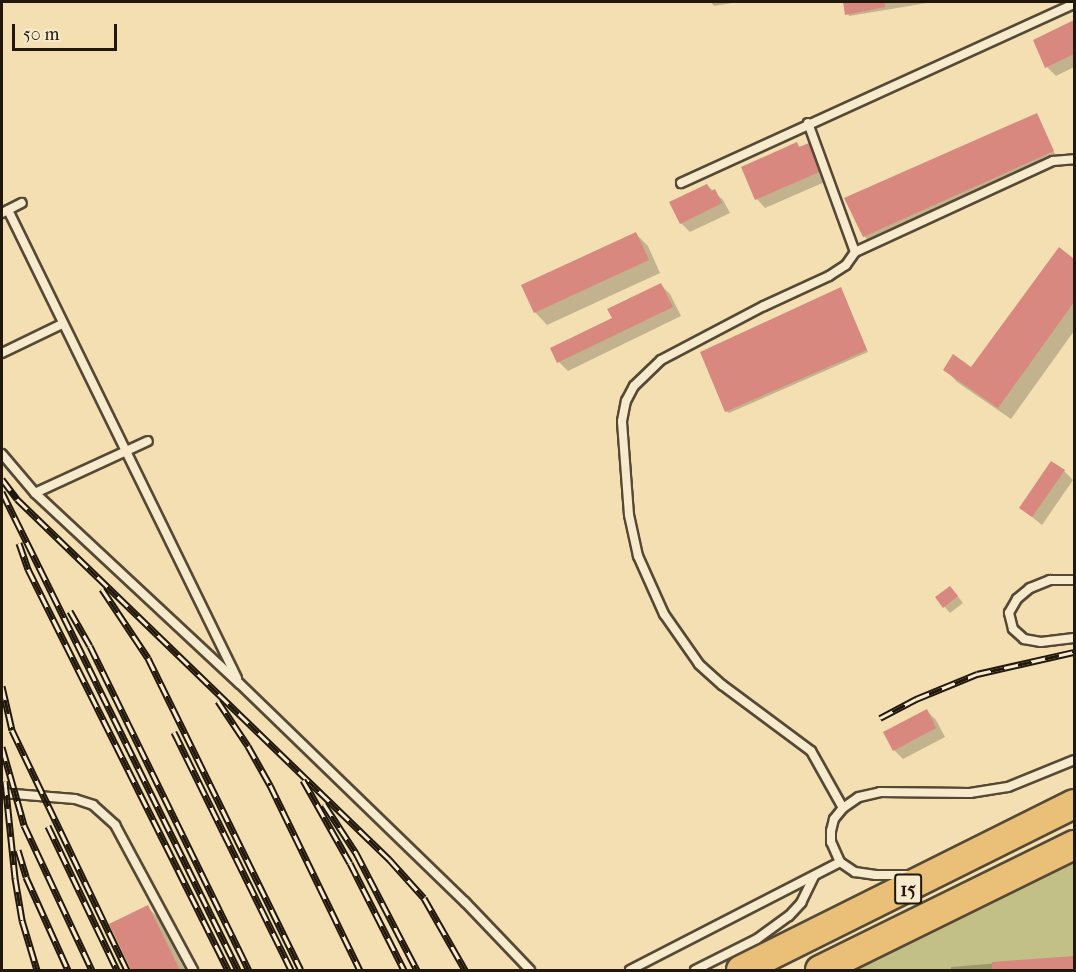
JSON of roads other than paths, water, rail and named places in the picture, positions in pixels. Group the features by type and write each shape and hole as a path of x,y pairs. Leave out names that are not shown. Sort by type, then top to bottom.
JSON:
{"highway":[{"name":"15","path":"741,970 938,874 1074,804"},
{"name":"15","path":"820,970 1072,846"}],"lane":[{"path":"681,183 808,123 1074,4"},
{"path":"808,123 855,252"},
{"path":"843,808 810,751 722,685 699,664 664,614 638,556 628,515 622,422 626,401 634,386 661,360 764,306 829,276 846,265 855,252 1053,161 1074,159"},
{"path":"21,203 5,211 240,684"},
{"path":"2,353 62,324"},
{"path":"35,493 148,441"},
{"path":"2,454 35,493 240,684 473,910 530,970"},
{"path":"1074,580 1050,580 1030,588 1017,599 1009,613 1013,629 1024,639 1041,642 1074,638"},
{"path":"938,874 876,875 855,872 840,862 831,842 834,819 843,808 858,797 880,792 970,794 1008,788 1074,760"},
{"path":"2,793 75,799 93,805 115,825 193,970"},
{"path":"630,970 840,862"},
{"path":"695,970 757,939 789,916 801,903 814,876"}],"railway":[{"path":"2,479 17,499 389,859 424,898 465,970"},
{"path":"2,492 238,970"},
{"path":"19,543 28,569 228,970"},
{"path":"102,589 148,658 301,970"},
{"path":"70,611 90,646 249,970"},
{"path":"880,718 916,699 977,674 1074,652"},
{"path":"2,686 12,730 127,970"},
{"path":"218,701 248,746 270,785 360,970"},
{"path":"174,732 291,970"},
{"path":"2,747 24,825 92,970"},
{"path":"303,780 350,863 404,970"},
{"path":"5,781 15,878 22,920 37,970"},
{"path":"324,804 356,853 417,970"},
{"path":"48,826 117,970"},
{"path":"18,850 26,877 68,970"}]}
